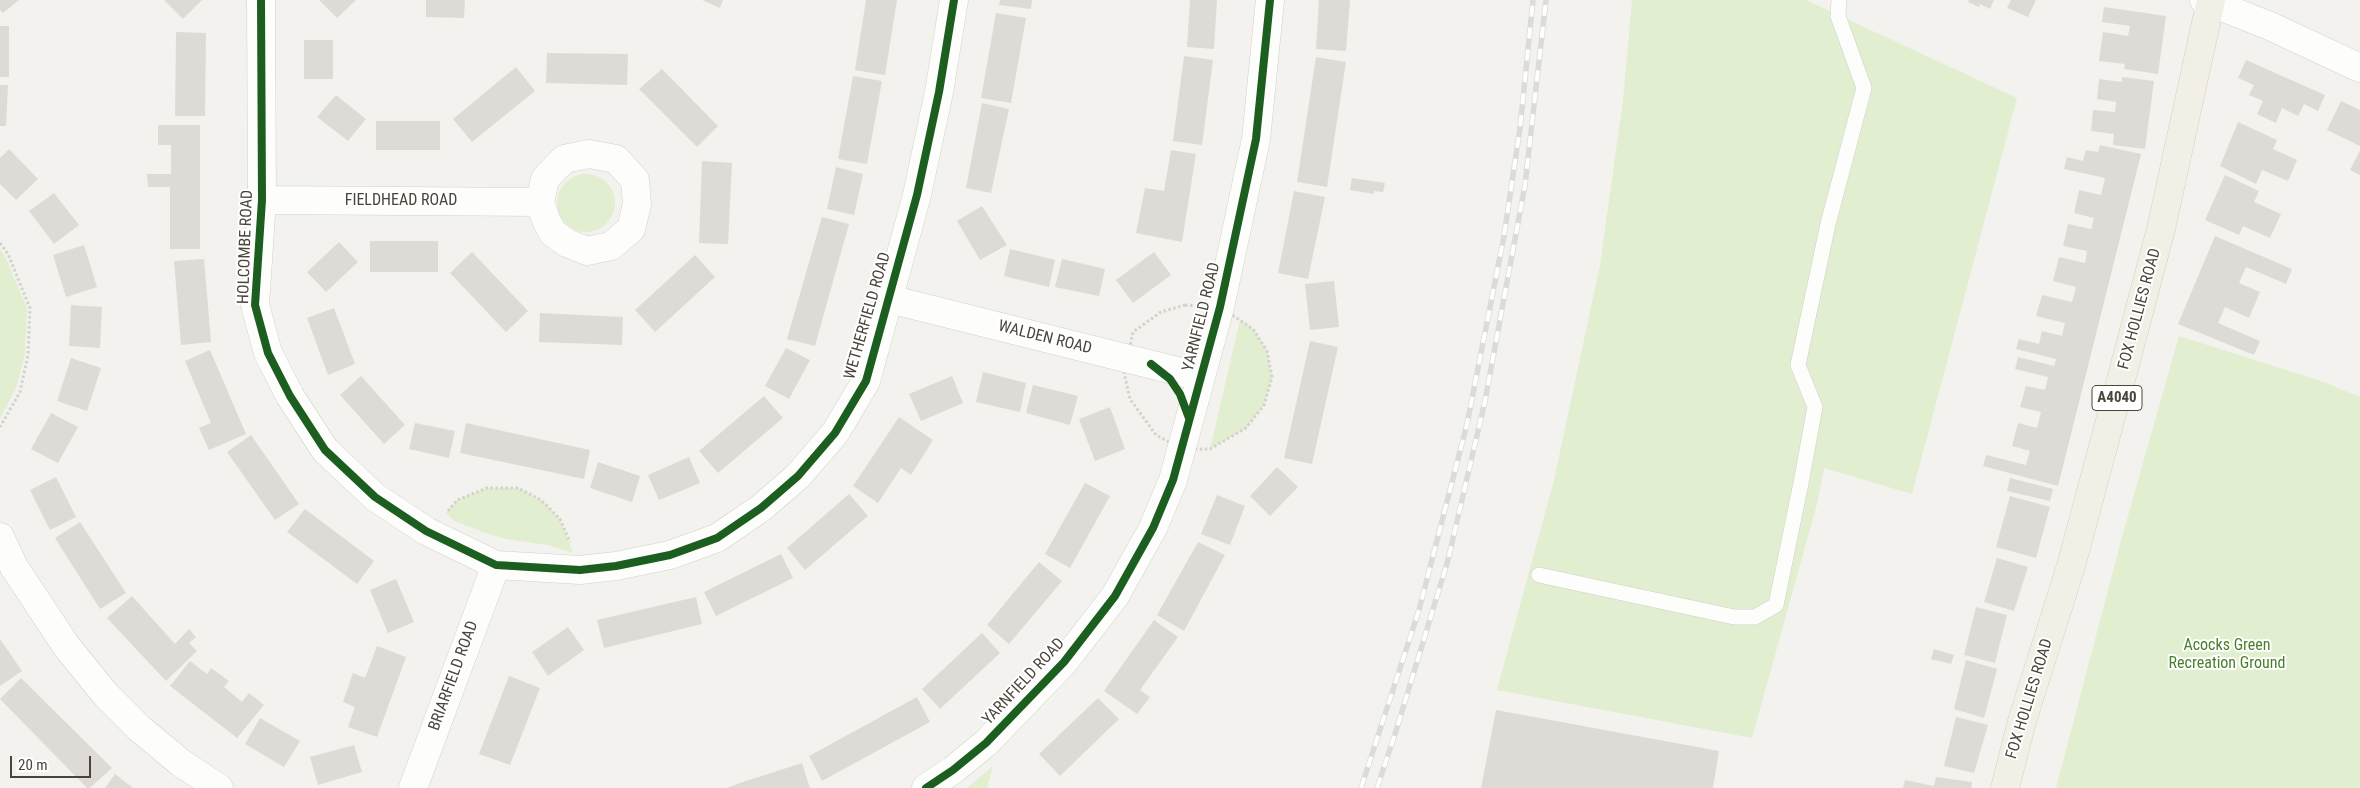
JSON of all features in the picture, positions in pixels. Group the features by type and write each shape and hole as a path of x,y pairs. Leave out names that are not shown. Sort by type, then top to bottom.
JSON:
{"main road":[{"name":"FOX HOLLIES ROAD","path":"2005,788 2022,721 2071,566 2161,229 2208,1"}],"street":[{"name":"HOLCOMBE ROAD","path":"262,0 262,200 255,304 268,353 290,396 324,450 375,497 430,533 496,565"},
{"name":"WETHERFIELD ROAD","path":"496,565 580,570 616,566 670,555 716,538 761,508 798,476 835,433 866,381 889,299 917,195 939,92 954,0"},
{"name":"YARNFIELD ROAD","path":"926,788 953,770 1006,725 1064,662 1115,596 1153,528 1173,480 1220,307 1256,139 1270,0"},
{"path":"2208,1 2270,26 2360,68"},
{"name":"FIELDHEAD ROAD","path":"262,200 540,202"},
{"name":"WALDEN ROAD","path":"889,299 1201,377"},
{"path":"0,537 14,567 67,647 106,695 139,728 181,764 219,788"},
{"name":"BRIARFIELD ROAD","path":"413,788 496,565"}],"lane":[{"path":"1538,575 1734,617 1755,617 1776,605 1801,483 1814,407 1798,365 1828,224 1864,88 1838,16 1839,0"}],"path":[{"path":"0,243 8,254 30,308 28,355 20,392 0,427"},
{"path":"430,533 457,500 487,488 518,488 542,500 560,519 580,570"}],"green space":[{"path":"1632,0 1806,0 2017,98 1912,494 1824,468 1817,504 1752,738 1497,690 1554,480 1600,265 1623,100"},
{"path":"586,174 597,176 610,187 615,203 613,214 602,227 586,232 575,230 562,219 557,203 559,192 570,179"},
{"path":"0,249 5,256 27,308 25,354 16,388 0,419"},
{"path":"1240,320 1253,329 1267,351 1272,377 1264,405 1246,428 1210,449"},
{"name":"Acocks Green Recreation Ground","path":"2179,336 2321,381 2360,397 2360,788 2056,788 2122,537"},
{"path":"487,488 518,488 541,500 560,519 573,553 548,545 506,539 488,534 454,521 446,513 457,500"},
{"path":"993,766 987,788 967,788"}],"building":[{"path":"0,0 19,0 3,13 0,10"},
{"path":"164,0 202,0 183,19"},
{"path":"319,0 356,0 337,18"},
{"path":"426,0 465,0 464,18 426,17"},
{"path":"702,0 723,0 720,8"},
{"path":"866,0 897,0 885,75 855,70"},
{"path":"1000,0 1032,0 1031,9 999,5"},
{"path":"1190,0 1217,0 1214,49 1187,47"},
{"path":"1319,0 1350,0 1346,51 1316,49"},
{"path":"1969,0 1994,0 1990,9 1980,4 1979,7 1968,2"},
{"path":"2011,0 2036,0 2028,17 2007,8"},
{"path":"2104,7 2166,16 2158,74 2124,69 2125,64 2099,61 2103,32 2128,36 2130,26 2102,22"},
{"path":"996,13 1026,18 1011,103 981,98"},
{"path":"0,26 9,26 9,77 0,77"},
{"path":"176,32 206,33 205,116 175,116"},
{"path":"304,40 333,40 333,79 304,79"},
{"path":"547,53 628,54 627,85 546,83"},
{"path":"1184,56 1213,60 1202,145 1173,141"},
{"path":"1316,57 1346,62 1327,187 1297,182"},
{"path":"2246,60 2325,95 2318,111 2304,104 2298,116 2282,108 2276,123 2257,114 2263,101 2249,95 2254,85 2238,78"},
{"path":"516,67 535,91 472,142 453,119"},
{"path":"662,69 718,126 697,147 639,89"},
{"path":"853,76 882,81 867,164 838,159"},
{"path":"2122,77 2154,81 2145,149 2113,145 2114,134 2091,131 2093,110 2115,112 2116,102 2097,99 2099,79 2122,82"},
{"path":"0,85 8,85 6,126 0,126"},
{"path":"336,95 366,119 348,141 317,117"},
{"path":"2341,101 2360,110 2360,146 2327,130"},
{"path":"982,103 1009,109 991,193 966,188"},
{"path":"376,121 440,121 440,150 376,150"},
{"path":"2238,122 2277,140 2273,149 2297,160 2288,181 2262,170 2256,184 2220,166"},
{"path":"158,125 200,125 200,249 170,249 170,187 148,187 147,174 171,174 171,145 158,145"},
{"path":"2100,145 2141,154 2058,486 1983,466 1986,455 2026,465 2030,451 2012,446 2018,423 2037,428 2041,412 2020,407 2026,386 2045,390 2048,377 2015,369 2018,357 2054,366 2056,359 2016,349 2019,339 2039,344 2042,331 2062,336 2065,323 2036,316 2042,295 2072,302 2076,287 2053,281 2059,257 2085,263 2087,251 2063,246 2068,224 2091,229 2094,218 2074,213 2079,190 2101,195 2105,178 2064,169 2067,157 2083,161 2086,150 2098,152"},
{"path":"9,149 38,179 16,200 0,184 0,158"},
{"path":"1171,150 1196,154 1182,242 1136,233 1145,188 1164,191"},
{"path":"2360,150 2360,175 2350,170"},
{"path":"702,161 732,163 728,244 699,243"},
{"path":"836,167 863,174 854,215 827,209"},
{"path":"2225,175 2259,191 2254,202 2281,214 2270,238 2243,226 2239,235 2205,220"},
{"path":"1352,178 1385,183 1383,192 1374,191 1374,194 1350,190"},
{"path":"1294,191 1325,197 1308,279 1278,273"},
{"path":"54,193 79,225 54,244 29,211"},
{"path":"982,206 1007,245 980,260 957,221"},
{"path":"822,217 849,224 815,346 787,339"},
{"path":"2215,236 2292,269 2286,284 2246,267 2239,283 2260,292 2249,318 2225,307 2218,323 2260,341 2254,355 2178,324"},
{"path":"370,241 438,241 438,272 370,272"},
{"path":"339,242 358,262 326,292 307,272"},
{"path":"84,245 97,287 66,297 53,255"},
{"path":"1010,249 1055,260 1049,287 1004,276"},
{"path":"472,252 528,311 506,332 450,273"},
{"path":"1154,252 1171,275 1133,303 1116,280"},
{"path":"695,255 715,277 655,332 635,310"},
{"path":"204,259 211,342 181,345 174,261"},
{"path":"1062,259 1105,269 1099,296 1055,287"},
{"path":"1334,281 1339,327 1310,330 1305,284"},
{"path":"71,305 102,307 100,348 69,346"},
{"path":"334,308 355,364 328,375 307,318"},
{"path":"540,313 623,317 622,345 539,342"},
{"path":"1310,341 1338,347 1312,464 1284,458"},
{"path":"786,348 810,360 789,399 765,386"},
{"path":"210,350 246,434 209,450 199,428 211,423 185,361"},
{"path":"71,358 101,368 87,411 57,401"},
{"path":"983,372 1026,383 1020,412 976,402"},
{"path":"361,376 405,425 384,444 340,395"},
{"path":"952,376 963,403 921,421 909,394"},
{"path":"1033,385 1078,396 1070,425 1026,413"},
{"path":"764,396 783,418 718,473 699,451"},
{"path":"1110,407 1125,449 1095,461 1079,419"},
{"path":"51,413 78,427 58,463 31,449"},
{"path":"899,417 933,440 911,475 901,468 878,503 853,486"},
{"path":"415,423 455,431 449,458 409,449"},
{"path":"466,423 590,450 584,479 460,453"},
{"path":"251,435 299,504 275,520 227,452"},
{"path":"689,457 700,483 659,500 648,475"},
{"path":"598,462 640,476 632,502 590,488"},
{"path":"1277,467 1298,487 1270,516 1250,496"},
{"path":"56,477 76,517 50,530 30,490"},
{"path":"2010,478 2053,489 2050,501 2007,491"},
{"path":"1085,483 1110,496 1070,568 1045,554"},
{"path":"849,494 868,516 805,570 787,548"},
{"path":"1217,495 1245,506 1230,545 1201,534"},
{"path":"2010,496 2050,507 2036,558 1996,547"},
{"path":"305,509 374,561 357,584 287,532"},
{"path":"80,522 126,593 100,609 55,538"},
{"path":"1198,542 1225,555 1184,631 1157,615"},
{"path":"781,554 793,578 716,616 704,592"},
{"path":"1997,558 2028,567 2014,611 1984,602"},
{"path":"1039,562 1062,581 1009,644 987,625"},
{"path":"396,579 414,622 388,633 370,590"},
{"path":"132,596 175,644 189,629 196,637 189,643 197,651 166,681 107,618"},
{"path":"696,597 702,624 604,648 597,620"},
{"path":"1976,607 2007,615 1995,663 1964,655"},
{"path":"1154,620 1178,637 1140,690 1150,697 1137,714 1104,691"},
{"path":"568,627 584,650 548,676 532,652"},
{"path":"982,633 1000,653 940,709 922,689"},
{"path":"0,639 22,671 0,686"},
{"path":"377,646 406,657 377,737 348,727 355,707 343,702 353,673 365,678"},
{"path":"1934,649 1954,655 1951,664 1931,659"},
{"path":"1966,660 1997,669 1984,718 1954,709"},
{"path":"190,661 207,674 211,668 229,681 224,687 242,702 249,693 264,705 237,738 170,686"},
{"path":"509,676 540,688 510,765 479,754"},
{"path":"21,678 112,768 90,788 87,788 0,699"},
{"path":"917,697 930,722 822,781 809,756"},
{"path":"1098,698 1119,719 1060,776 1039,754"},
{"path":"1496,710 1719,751 1713,788 1481,788"},
{"path":"1956,717 1988,725 1974,773 1944,766"},
{"path":"260,718 300,741 284,767 245,744"},
{"path":"354,745 362,772 318,785 310,757"},
{"path":"802,763 810,788 726,788 743,782"},
{"path":"115,774 133,788 105,788"},
{"path":"1936,777 1972,782 1971,788 1903,788 1905,780 1934,786"}],"railway":[{"path":"1361,788 1419,610 1467,424 1504,236 1520,128 1533,0"},
{"path":"1377,788 1448,560 1485,401 1525,185 1546,0"}],"cycle path":[{"path":"261,0 262,200 255,305 268,353 290,396 325,450 375,497 426,531 496,565 580,570 616,566 670,555 717,538 761,508 798,476 835,433 866,381 917,195 939,92 954,0"},
{"path":"926,788 953,770 986,743 1064,662 1115,596 1153,528 1173,480 1220,307 1256,139 1270,0"},
{"path":"1151,364 1170,379 1180,394 1189,418"}]}
